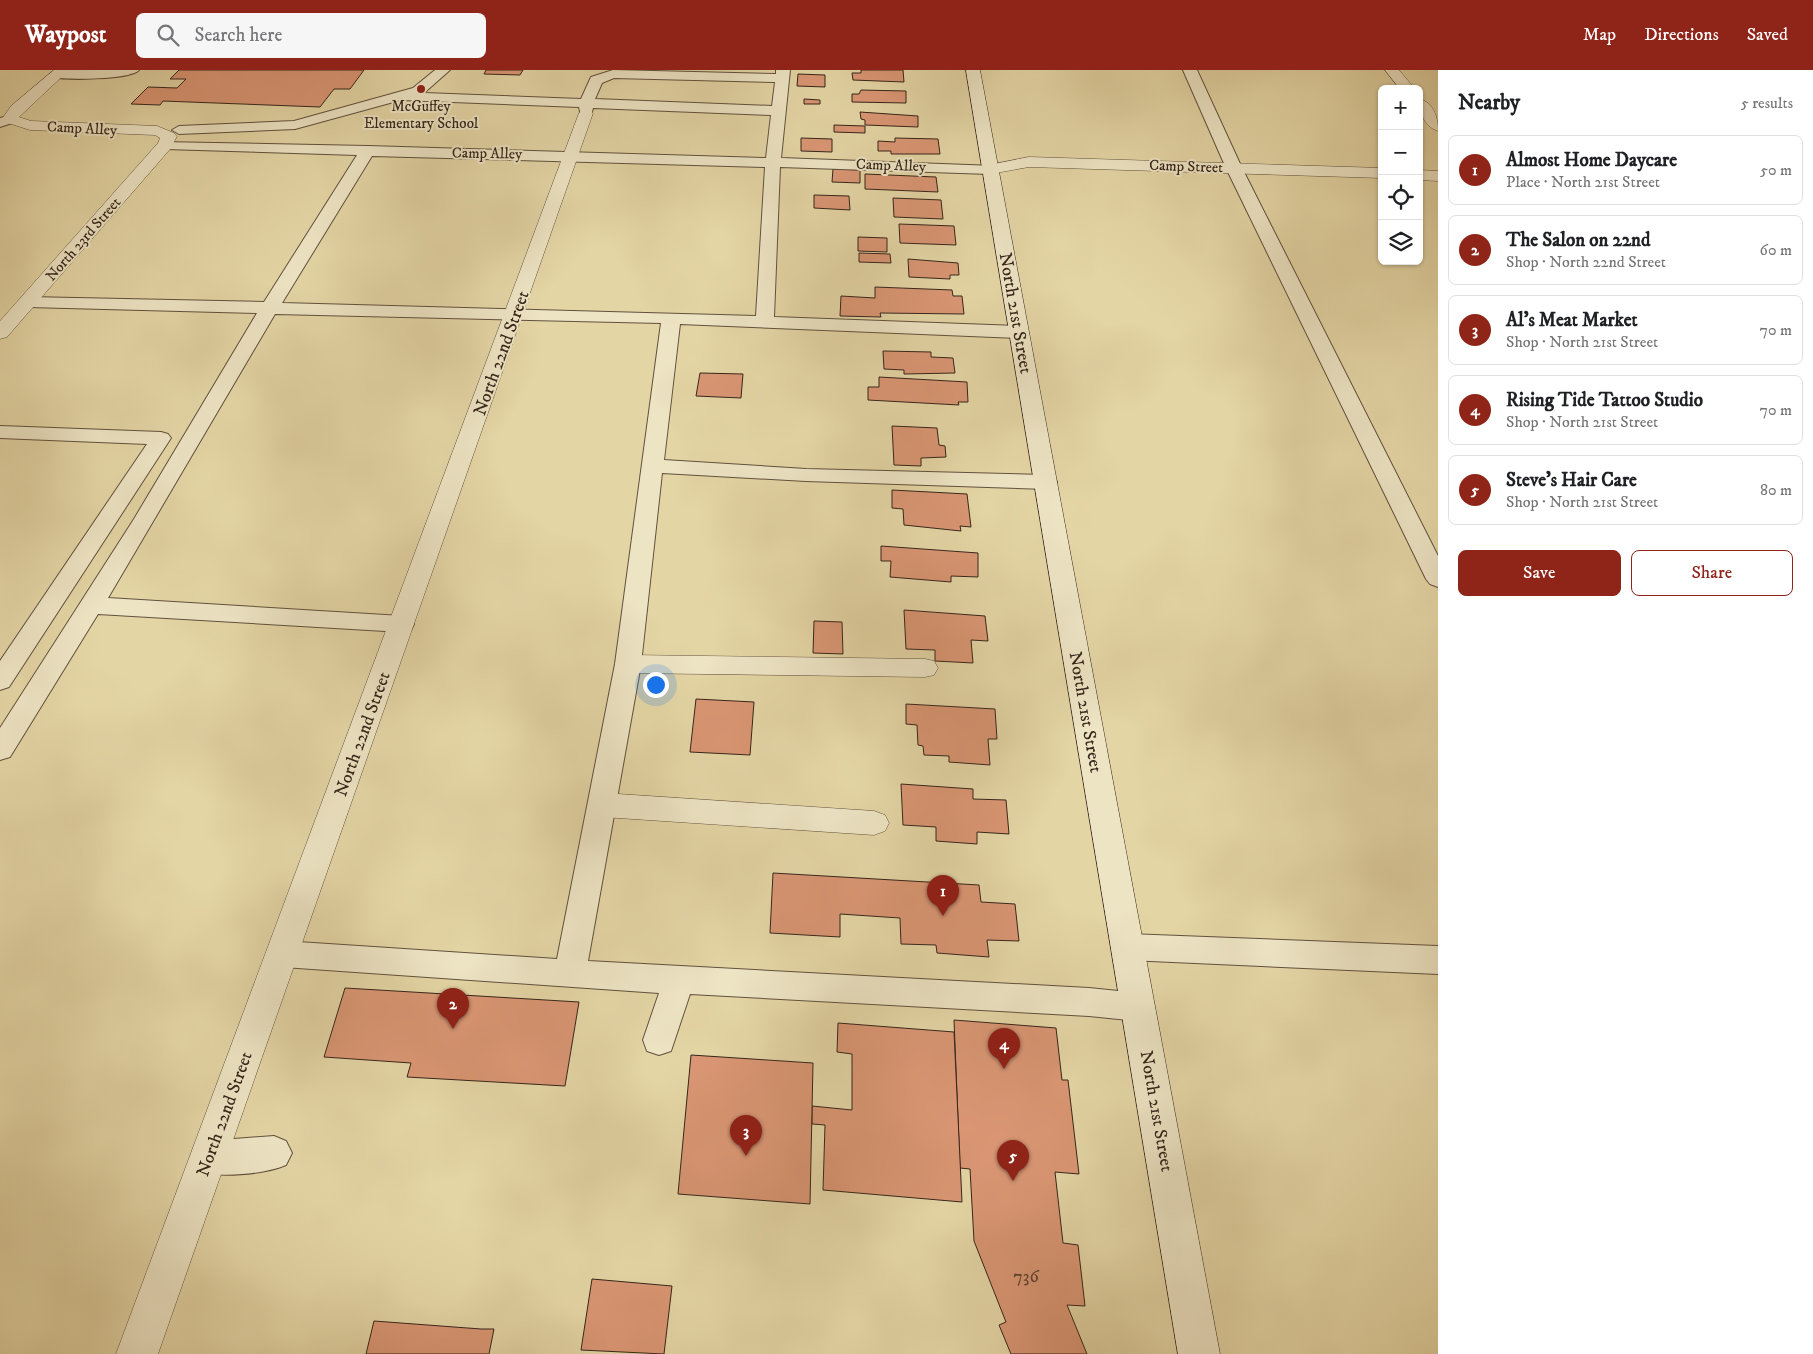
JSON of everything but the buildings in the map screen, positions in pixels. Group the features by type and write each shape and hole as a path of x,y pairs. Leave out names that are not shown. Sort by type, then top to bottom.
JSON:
{"street":[{"name":"North 21st Street","path":"973,70 1199,1354"},
{"path":"1392,70 1405,85"},
{"path":"5,121 60,72"},
{"name":"North 22nd Street","path":"137,1354 515,314 586,108"},
{"path":"1423,108 1438,126"},
{"name":"Camp Alley","path":"5,121 160,138"},
{"name":"North 23rd Street","path":"0,333 28,302 160,138"},
{"name":"Camp Street","path":"990,169 1029,162 1378,173"},
{"path":"1423,175 1438,176"},
{"path":"628,664 925,668"},
{"path":"603,805 874,823"}],"lane":[{"path":"60,72 88,75 132,70"},
{"path":"160,138 295,126 418,91 443,70"},
{"path":"1190,70 1234,168 1438,579"},
{"path":"586,108 596,80 613,74 783,74 773,161 765,321"},
{"path":"401,96 586,108 779,111"},
{"name":"Camp Alley","path":"160,138 368,150 990,169"},
{"path":"0,750 145,519 269,309 368,150"},
{"path":"28,302 670,318 1019,332"},
{"path":"570,974 628,664 670,318"},
{"path":"0,432 160,438 0,681"},
{"path":"652,466 806,476 1046,482"},
{"path":"91,605 402,624"},
{"path":"1128,947 1438,960"},
{"path":"282,954 570,974 1089,1002 1138,1007"},
{"path":"658,1040 679,980"},
{"path":"208,1158 274,1153"}],"place":[{"name":"McGuffey Elementary School","path":"421,89"},
{"name":"Almost Home Daycare","path":"943,916"},
{"name":"The Salon on 22nd","path":"453,1029"},
{"name":"Rising Tide Tattoo Studio","path":"1004,1069"},
{"name":"Al's Meat Market","path":"746,1156"},
{"name":"Steve's Hair Care","path":"1013,1181"}]}
